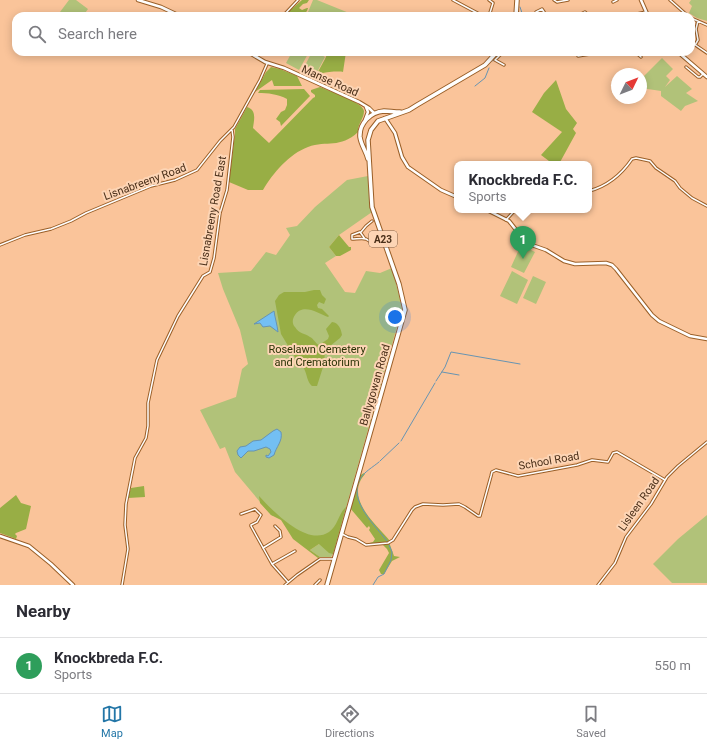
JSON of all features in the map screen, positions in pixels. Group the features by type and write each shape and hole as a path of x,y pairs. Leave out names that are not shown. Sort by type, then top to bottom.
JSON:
{"main road":[{"path":"516,12 517,0"},
{"path":"405,112 385,111 378,113 364,122 360,131 360,137 365,138 374,125 384,118 405,112 477,70 489,62 494,56"},
{"path":"378,113 384,118"},
{"name":"Ballygowan Road","path":"327,585 404,310 399,284 372,207 368,140 370,131"},
{"name":"Ballygowan Road","path":"360,137 369,166"}],"street":[{"path":"138,0 172,12"},
{"path":"287,12 298,0"},
{"path":"453,0 476,12"},
{"path":"489,0 493,3 490,12"},
{"path":"554,0 557,2 568,0"},
{"path":"613,2 617,0"},
{"path":"641,0 646,12"},
{"path":"670,0 684,12"},
{"path":"695,20 707,25"},
{"path":"698,21 696,29 698,40 695,45 707,53"},
{"name":"Manse Road","path":"256,56 267,63 284,68 363,104 378,113"},
{"path":"498,56 495,60 504,65"},
{"path":"683,56 707,77"},
{"name":"Lisnabreeny Road","path":"0,245 25,235 51,229 71,221 86,212 147,188 175,180 194,172 201,166 217,144 232,130 257,85 267,63"},
{"path":"686,67 698,77 703,74"},
{"name":"Manse Road","path":"363,104 368,112 364,122"},
{"path":"384,118 395,133 402,158 408,167 441,190 454,196"},
{"name":"Lisnabreeny Road East","path":"122,585 128,549 125,525 126,504 135,458 144,444 147,432 148,403 157,360 178,316 203,276 210,272 211,269 215,252 220,212 227,190 234,137 232,130"},
{"path":"592,190 610,182 626,169 632,159 636,158 652,163 656,168 675,181 680,188 692,198 707,206"},
{"path":"493,213 510,223 526,242 550,252 564,261 575,264 604,263 612,265 652,315 659,321 690,336 707,339"},
{"path":"506,220 512,213"},
{"path":"365,239 354,239 352,237 353,234 361,232 372,221"},
{"path":"361,232 365,239 374,245 377,246 384,243"},
{"name":"Lisleen Road","path":"598,585 615,563 626,537 653,501 665,480 678,466 707,442"},
{"name":"School Road","path":"341,533 366,545 388,543 393,540 412,510 423,504 459,504 480,516 493,470 518,476 592,460 608,462 614,452 616,452 665,480"},
{"path":"241,514 255,509 261,515 259,519 251,526 272,564 288,582"},
{"path":"263,548 281,537 280,531 274,526"},
{"path":"0,536 32,548 73,585"},
{"path":"272,564 295,551"},
{"path":"285,585 320,559 334,559"},
{"path":"315,585 320,580"}],"green space":[{"path":"69,0 76,0 88,9 86,12 60,12"},
{"path":"302,0 309,0 299,8 302,10 308,8 306,12 288,12"},
{"path":"313,0 317,0 347,12 308,12"},
{"path":"691,0 707,0 707,21 695,17 695,12 689,12 692,6 689,3"},
{"path":"290,56 307,56 299,70 286,63"},
{"path":"310,56 325,57 314,78 302,71"},
{"path":"326,56 345,56 343,72 323,73 314,79"},
{"path":"662,58 673,69 666,76 670,80 665,87 677,76 692,89 686,93 698,101 685,106 681,111 661,96 661,91 647,89 647,73"},
{"path":"271,67 297,76 302,86 274,86 272,80 255,92 266,72"},
{"path":"556,80 566,109 577,123 573,129 576,133 561,161 549,161 541,155 562,132 532,112 544,93"},
{"path":"320,87 358,104 362,108 364,114 358,132 345,141 315,145 294,154 282,165 263,190 248,190 229,182 235,129 247,107 254,113 253,128 269,143 315,97 311,90"},
{"path":"304,89 310,96 281,126 280,122 276,119 281,112 285,110 287,99 273,94 258,93 260,90"},
{"name":"Roselawn Cemetery and Crematorium","path":"368,176 370,205 372,212 339,235 329,247 336,256 325,263 345,292 355,293 366,271 380,273 392,268 402,309 333,554 331,557 320,557 310,550 319,544 277,517 271,515 235,472 225,447 220,449 200,410 236,397 242,369 248,364 240,330 218,273 251,271 266,252 276,255 290,235 286,228 297,226 315,207 347,180"},
{"path":"339,235 349,247 351,247 351,250 340,256 336,256 329,247"},
{"path":"521,245 535,252 524,273 511,267"},
{"path":"512,271 528,280 517,304 500,296"},
{"path":"533,276 546,282 536,304 523,298"},
{"path":"320,290 326,299 324,304 319,302 317,305 318,308 322,309 329,316 328,317 306,309 298,311 294,317 294,326 298,331 311,338 319,345 328,339 329,336 326,329 332,322 339,327 342,335 325,352 324,364 317,386 312,386 308,381 304,368 299,364 281,334 275,301 279,295 284,292 305,292"},
{"path":"364,473 365,474 359,483 358,492 360,501 370,518 390,541 389,542 394,556 400,557 392,561 384,574 381,574 379,570 389,553 387,549 381,543 366,544 373,542 375,539 369,530 369,526 367,528 350,508 359,476"},
{"path":"144,486 145,497 128,498 131,488"},
{"path":"16,495 21,503 31,506 26,529 15,534 17,536 16,539 0,533 0,508"},
{"path":"259,496 291,525 311,535 320,535 329,532 334,527 341,513 346,507 333,554 329,553 319,544 310,550 320,557 318,558 293,539 281,520 271,515 260,503"},
{"path":"707,515 707,583 672,583 653,564 678,539"}],"water":[{"path":"274,311 278,332 270,326 263,327 260,323 254,324"},
{"path":"277,429 281,432 281,438 274,455 269,458 266,457 266,455 268,456 271,452 270,449 266,447 254,451 248,451 241,458 238,455 237,451 240,447 246,446 253,441 261,440"}],"waterway":[{"path":"520,7 522,12"},
{"path":"493,61 497,56"},
{"path":"475,86 485,78 489,68"},
{"path":"436,381 445,367 451,352 520,364"},
{"path":"442,372 459,375"},
{"path":"401,441 435,383"},
{"path":"380,461 399,443"},
{"path":"379,462 366,472 360,479 357,487 357,496 364,512 387,541"},
{"path":"373,585 378,577 384,574 391,560 392,552 389,545"}],"place":[{"name":"Knockbreda F.C.","path":"523,259"}]}
